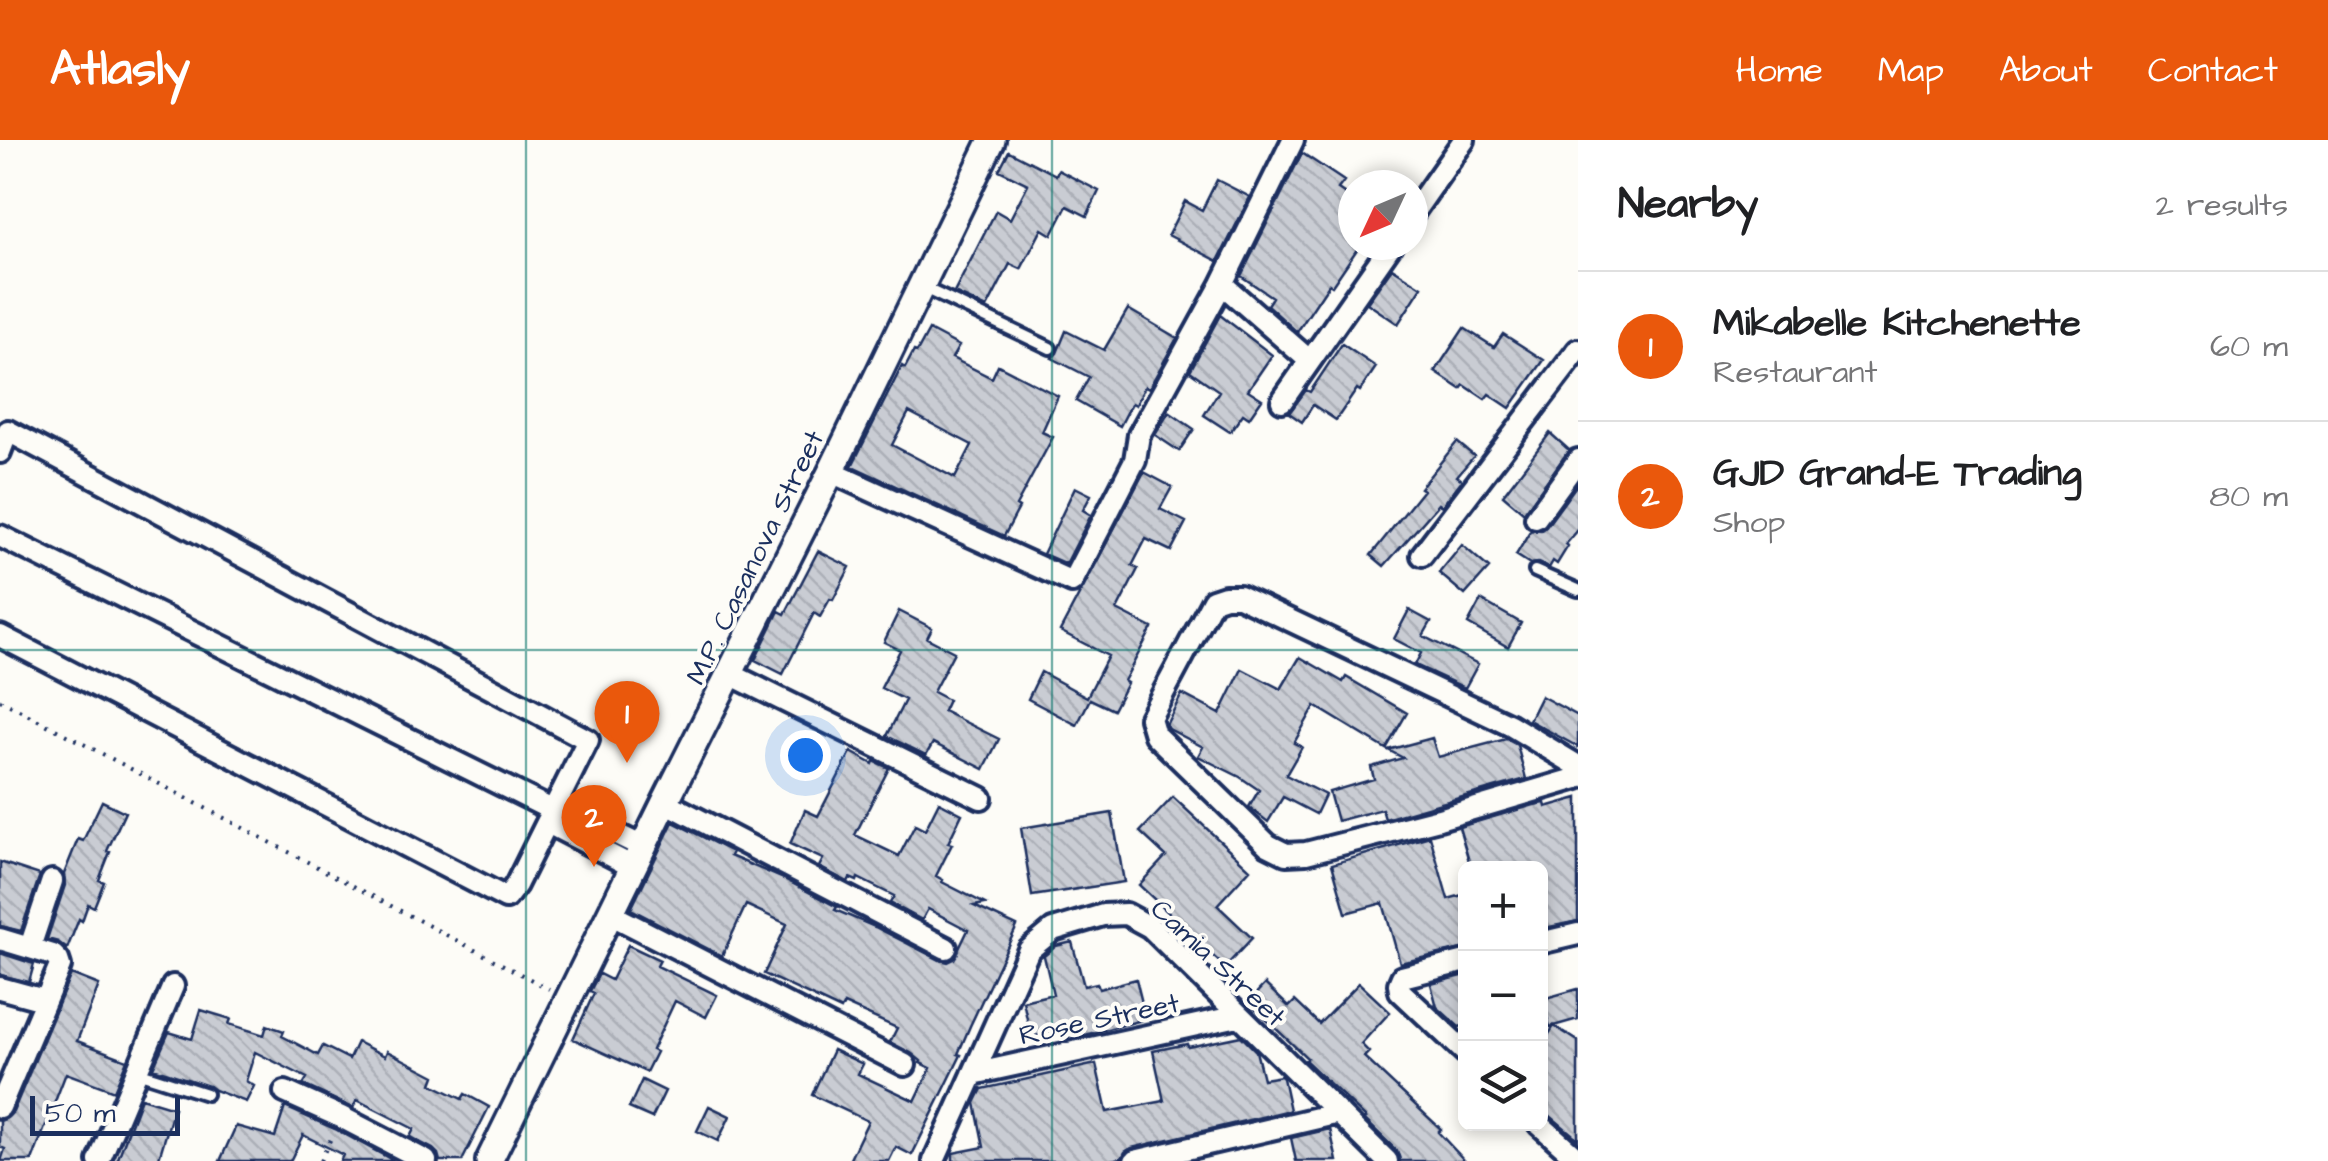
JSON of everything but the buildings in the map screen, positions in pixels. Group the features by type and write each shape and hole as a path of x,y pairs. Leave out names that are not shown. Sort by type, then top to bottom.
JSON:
{"street":[{"name":"M.P. Casanova Street","path":"488,1161 992,140"},
{"path":"831,472 1072,582 1135,460 1139,435 1222,284 1293,140"},
{"path":"1428,192 1464,140"},
{"path":"1282,401 1381,260"},
{"path":"1222,284 1310,361"},
{"path":"1422,555 1578,350"},
{"path":"0,452 8,431 588,740 506,898 0,636"},
{"path":"1536,518 1578,460"},
{"path":"0,536 638,857"},
{"path":"1578,766 1510,725 1240,596 1213,600 1150,718 1155,736 1268,845 1286,854 1306,853 1439,820 1578,778"},
{"path":"730,674 981,798"},
{"path":"665,802 946,948"},
{"path":"30,947 52,881"},
{"path":"610,914 905,1066"},
{"name":"Camia Street","path":"934,1161 1029,950 1053,930 1103,915 1126,914 1150,927 1387,1161"},
{"path":"1548,941 1578,934"},
{"path":"0,939 52,956 60,966 4,1084 0,1108"},
{"path":"1458,964 1402,977 1398,984 1400,991 1458,1045"},
{"path":"99,1161 172,986"},
{"path":"0,988 44,1000"},
{"name":"Rose Street","path":"973,1074 1238,1016"},
{"path":"285,1092 426,1161"},
{"path":"1136,1161 1338,1114"},
{"path":"1547,1131 1578,1159"}],"lane":[{"path":"920,286 1050,348"},
{"path":"1534,571 1578,590"},
{"path":"137,1072 206,1094"}],"path":[{"path":"0,700 568,999"},
{"path":"320,1161 341,1117"}],"place":[{"name":"Mikabelle Kitchenette","path":"627,763"},
{"name":"GJD Grand-E Trading","path":"594,867"}]}
